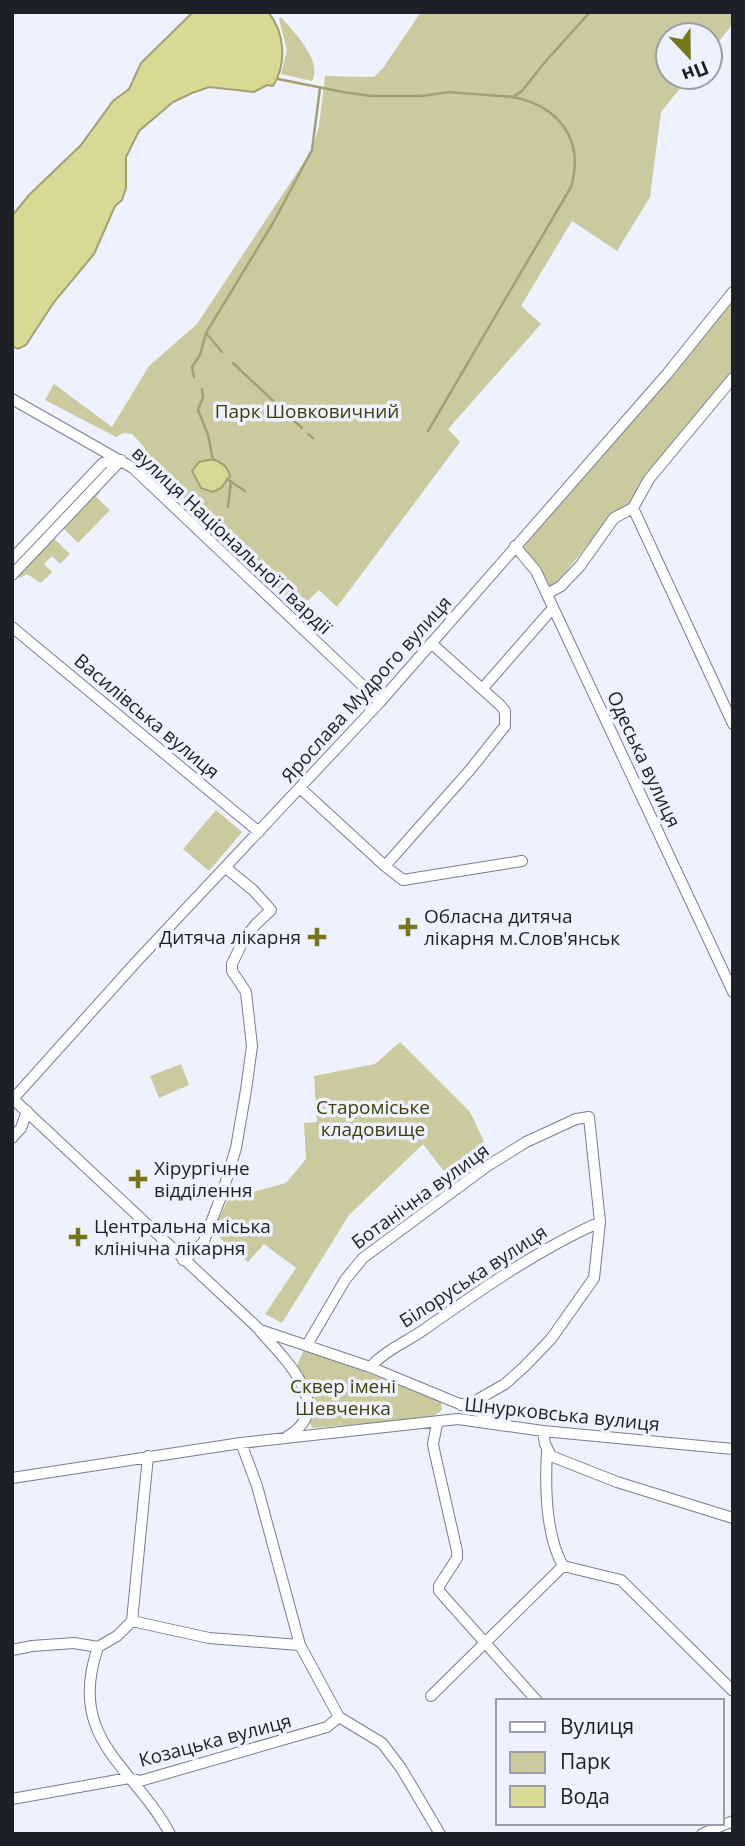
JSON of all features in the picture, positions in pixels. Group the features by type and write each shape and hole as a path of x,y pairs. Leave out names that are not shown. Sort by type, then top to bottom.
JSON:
{"street":[{"name":"Ярослава Мудрого вулиця","path":"13,1098 138,960 380,702 667,374 733,292"},
{"path":"547,594 561,586 580,566 614,518 633,509 649,479 733,378"},
{"name":"вулиця Національної Гвардії","path":"12,399 112,466 133,468 380,702"},
{"path":"13,574 37,541 112,466"},
{"path":"633,509 733,724"},
{"path":"12,559 37,541"},
{"name":"Одеська вулиця","path":"516,546 536,571 733,992"},
{"path":"483,688 553,608"},
{"name":"Василівська вулиця","path":"12,627 259,832"},
{"path":"385,866 505,726 505,712 483,688 431,643"},
{"path":"300,788 403,880 522,861"},
{"path":"183,1260 204,1241 236,1148 252,1046 246,992 234,976 232,964 244,939 271,910 253,890 226,868"},
{"path":"13,1098 260,1330 301,1379 307,1407 297,1430 286,1437"},
{"path":"12,1138 21,1128 27,1111"},
{"name":"Ботанічна вулиця","path":"307,1345 345,1280 363,1258 486,1167 526,1142 576,1119 589,1117 600,1222"},
{"path":"461,1405 477,1400 505,1384 551,1339 594,1278 600,1222"},
{"name":"Білоруська вулиця","path":"370,1367 387,1351 411,1338 470,1297 572,1234 600,1222"},
{"path":"260,1330 370,1367 515,1426"},
{"name":"Шнурковська вулиця","path":"12,1478 240,1443 458,1419 543,1431 733,1449"},
{"path":"433,1422 437,1424 433,1444 457,1551 457,1558 439,1586 439,1591 535,1699"},
{"path":"543,1431 547,1451 545,1489 556,1553 563,1566 621,1580 733,1691"},
{"path":"240,1443 257,1486 300,1645 339,1717 382,1743 401,1768 440,1834"},
{"path":"547,1451 551,1456 617,1482 733,1518"},
{"path":"12,1650 74,1643 98,1647 117,1636 132,1621 148,1456"},
{"path":"431,1696 563,1566"},
{"path":"132,1621 209,1638 300,1645"},
{"path":"98,1647 91,1671 90,1707 103,1745 155,1809 170,1834"},
{"name":"Козацька вулиця","path":"12,1799 129,1778 140,1781 327,1727 339,1717"},
{"path":"702,1834 723,1825"}],"green space":[{"name":"Парк Шовковичний","path":"421,12 733,12 733,24 724,35 724,21 654,21 654,91 678,91 661,112 650,197 617,251 572,221 521,306 541,324 448,429 460,442 337,607 319,590 299,609 216,527 141,459 145,455 145,448 132,434 123,433 116,437 45,400 54,384 112,427 149,366 197,324 312,150 319,126 325,76 374,77"},
{"path":"281,17 306,47 314,65 312,81 281,74 287,50 279,19"},
{"path":"733,299 733,373 647,476 631,505 611,516 560,579 549,588 530,561 524,546 529,538"},
{"path":"95,488 100,492 96,497 110,510 78,543 60,525"},
{"path":"50,535 70,554 60,564 52,556 44,564 52,572 41,583 27,574 20,578 15,572"},
{"path":"216,810 242,832 209,871 183,849"},
{"name":"Староміське кладовище","path":"400,1042 470,1112 491,1156 453,1183 423,1144 349,1215 282,1323 265,1314 296,1268 264,1244 248,1262 229,1248 214,1230 228,1199 286,1183 306,1159 304,1123 317,1122 314,1076 375,1064"},
{"path":"181,1064 189,1085 159,1098 150,1076"},
{"name":"Сквер імені Шевченка","path":"305,1348 441,1402 442,1410 431,1418 313,1428 310,1424 309,1388 296,1367"}],"water":[{"path":"193,12 268,12 281,38 282,58 278,77 273,86 267,85 254,92 209,87 192,93 173,102 139,131 126,157 126,188 122,200 115,206 94,254 54,302 26,345 18,349 12,346 12,216 29,195 81,145 113,101 129,89 141,63"},
{"path":"213,459 226,467 230,476 221,488 213,492 201,488 192,471 199,462"}],"waterway":[{"path":"278,79 371,96 423,96 448,92 513,97 522,91 590,12"},
{"path":"194,377 192,367 200,355 206,333 273,223 312,150 320,88"},
{"path":"428,431 571,187 574,154 565,128 543,108 513,97"},
{"path":"206,333 222,352"},
{"path":"233,363 302,428"},
{"path":"202,389 203,397 198,410 208,435 213,460"},
{"path":"308,434 313,438"},
{"path":"227,479 245,491"},
{"path":"228,507 231,481"}],"place":[{"name":"Обласна дитяча лікарня м.Слов'янськ","path":"408,927"},
{"name":"Дитяча лікарня","path":"317,937"},
{"name":"Хірургічне відділення","path":"138,1179"},
{"name":"Центральна міська клінічна лікарня","path":"78,1237"}]}
